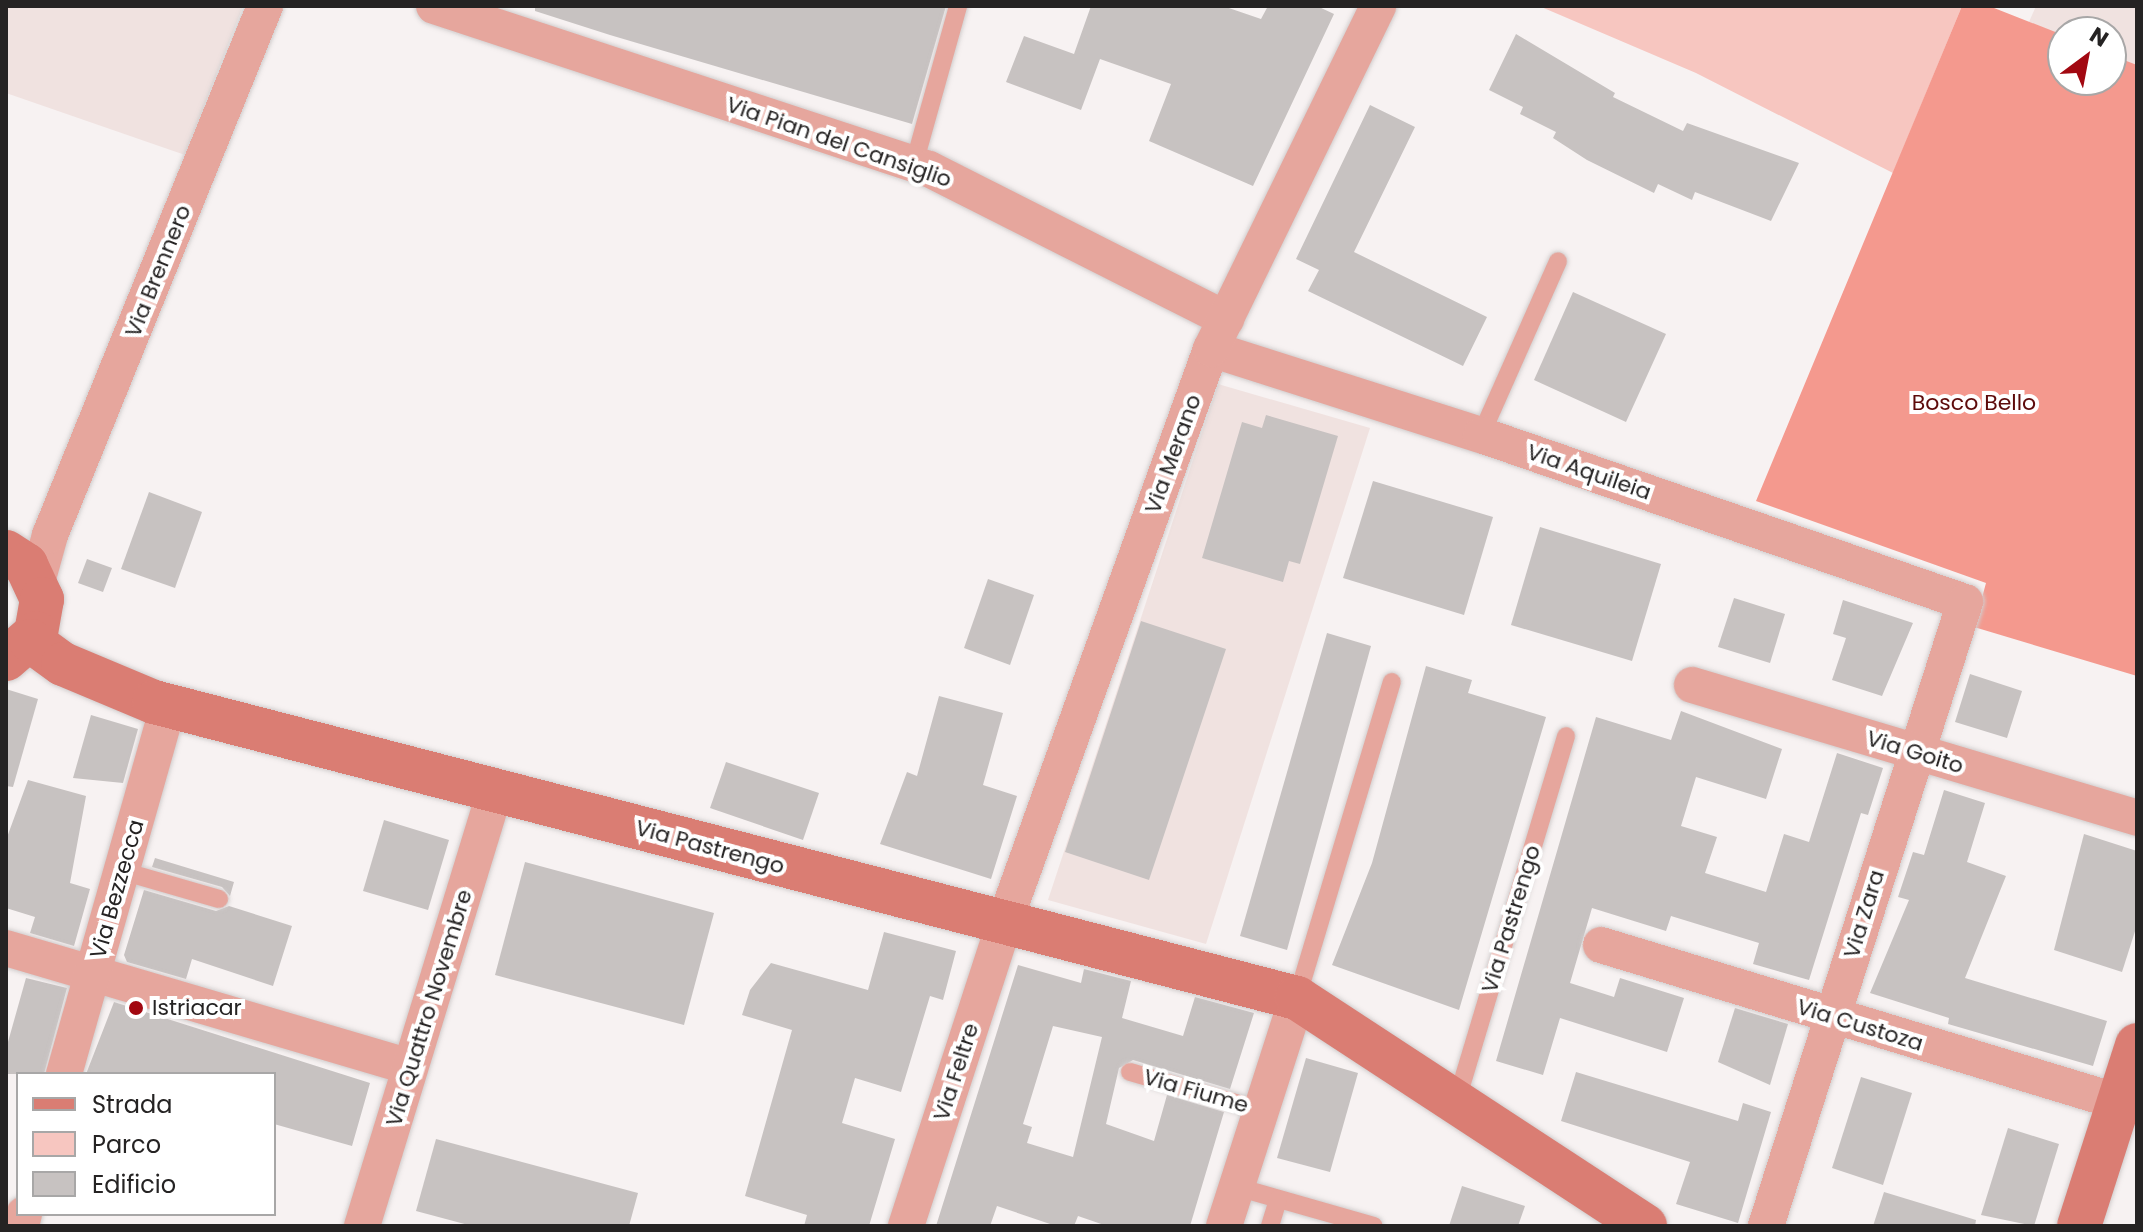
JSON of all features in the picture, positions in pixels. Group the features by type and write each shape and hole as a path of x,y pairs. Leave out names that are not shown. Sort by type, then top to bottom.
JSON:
{"street":[{"name":"Via Brennero","path":"37,582 50,535 265,6"},
{"name":"Via Pian del Cansiglio","path":"434,6 914,164 1218,334"},
{"name":"Via Merano","path":"1006,918 1218,334 1377,6"},
{"name":"Via Aquileia","path":"1218,334 1481,435 1965,602"},
{"path":"6,544 50,535"},
{"path":"6,552 37,582 41,620 14,655"},
{"name":"Via Zara","path":"1766,1226 1965,602"},
{"name":"Via Pastrengo","path":"14,655 169,704 495,791 1006,918 1297,998 1645,1226"},
{"name":"Via Goito","path":"1692,685 2137,818"},
{"name":"Via Bezzecca","path":"65,1072 169,704"},
{"name":"Via Quattro Novembre","path":"362,1226 495,791"},
{"name":"Via Feltre","path":"906,1226 1006,918"},
{"name":"Via Custoza","path":"1601,945 2119,1102"},
{"path":"6,948 410,1067"},
{"name":"Via Fiume","path":"1224,1226 1297,998"},
{"path":"2079,1226 2137,1045"}],"lane":[{"path":"914,164 958,6"},
{"path":"1481,435 1558,261"},
{"path":"1297,998 1392,682"},
{"name":"Via Pastrengo","path":"1456,1103 1566,736"},
{"path":"122,871 219,899"},
{"name":"Via Fiume","path":"1130,1072 1263,1111"},
{"path":"1237,1187 1374,1226"},
{"path":"1270,1226 1278,1199"}],"shaded area":[{"path":"6,6 243,6 185,155 6,93"},
{"path":"2036,6 2137,6 2137,65 2127,61 2127,16 2047,16 2047,29 2029,22"},
{"path":"1218,384 1370,428 1206,944 1048,900"}],"green space":[{"path":"1539,6 1962,6 1893,173 1696,73"},
{"name":"Bosco Bello","path":"1962,6 1989,6 2047,29 2047,96 2127,96 2127,61 2137,65 2137,676 1974,627 1986,583 1756,501"}],"building":[{"path":"535,6 946,6 912,124 610,35 535,11"},
{"path":"1091,6 1223,6 1261,19 1268,6 1317,6 1334,14 1253,186 1149,141 1171,84 1100,59 1081,110 1006,82 1024,36 1074,54"},
{"path":"1516,34 1615,93 1613,97 1683,131 1687,123 1799,163 1771,221 1695,192 1692,200 1658,184 1654,193 1587,160 1553,138 1556,132 1520,114 1523,107 1489,90"},
{"path":"1370,105 1415,127 1354,252 1487,317 1463,366 1308,291 1319,270 1296,259"},
{"path":"1573,292 1666,334 1626,422 1534,380"},
{"path":"1266,415 1338,436 1300,564 1289,561 1283,582 1202,558 1242,422 1262,428"},
{"path":"1373,481 1493,517 1464,615 1343,578"},
{"path":"149,492 202,512 175,588 121,569"},
{"path":"1540,527 1661,564 1632,661 1511,625"},
{"path":"87,559 112,568 103,592 78,583"},
{"path":"988,579 1034,595 1010,665 964,648"},
{"path":"1734,598 1785,614 1770,663 1718,647"},
{"path":"1843,600 1913,623 1882,696 1832,680 1846,638 1833,634"},
{"path":"1141,621 1226,649 1149,880 1065,852"},
{"path":"1327,633 1371,646 1287,950 1240,936"},
{"path":"1426,666 1472,680 1468,693 1546,717 1459,1010 1332,965 1372,863"},
{"path":"1970,674 2022,691 2007,738 1955,722"},
{"path":"6,689 38,699 13,787 6,786"},
{"path":"939,696 1003,713 983,785 1017,796 991,879 880,844 907,772 917,776"},
{"path":"1681,711 1782,749 1766,799 1696,777 1681,826 1717,837 1705,873 1766,892 1784,834 1809,842 1837,753 1883,768 1868,815 1861,813 1809,980 1753,964 1759,943 1671,916 1666,931 1592,908 1570,983 1614,997 1620,978 1684,998 1667,1052 1560,1018 1543,1075 1496,1061 1596,717 1671,740"},
{"path":"91,715 138,729 123,783 73,778"},
{"path":"726,762 819,793 803,840 710,808"},
{"path":"28,780 86,796 70,883 90,889 74,946 30,933 35,917 6,908 6,840"},
{"path":"1944,790 1985,803 1967,862 2006,876 1965,978 2107,1021 2093,1066 1948,1024 1949,1018 1870,993 1909,900 1898,897 1913,852 1924,855"},
{"path":"384,820 449,840 428,910 363,891"},
{"path":"2084,834 2137,851 2137,925 2122,972 2054,950"},
{"path":"155,858 234,882 230,896 222,887 152,867"},
{"path":"525,862 714,913 684,1025 495,975"},
{"path":"144,890 216,911 229,906 292,926 273,986 192,959 186,979 127,962 124,955"},
{"path":"884,932 956,951 943,1000 930,996 901,1092 855,1078 842,1123 895,1139 869,1226 804,1226 807,1215 745,1196 792,1030 742,1015 750,990 771,963 868,990"},
{"path":"1018,965 1081,983 1084,969 1131,981 1122,1018 1183,1036 1195,997 1254,1013 1230,1089 1133,1060 1119,1068 1106,1124 1154,1141 1167,1095 1224,1112 1190,1226 1107,1226 1078,1216 1074,1226 1056,1226 997,1206 990,1226 936,1226","holes":["1053,1026 1102,1037 1073,1157 1027,1143 1032,1127 1023,1124"]},
{"path":"26,978 67,988 45,1072 6,1074 6,1049"},
{"path":"114,1002 370,1083 352,1146 276,1125 276,1072 87,1072"},
{"path":"1735,1008 1788,1024 1770,1085 1718,1062"},
{"path":"1306,1058 1358,1073 1330,1172 1277,1158"},
{"path":"1576,1072 1738,1121 1743,1103 1771,1112 1738,1223 1676,1204 1690,1162 1561,1121"},
{"path":"1861,1077 1912,1093 1883,1185 1832,1168"},
{"path":"2008,1128 2059,1144 2034,1226 1981,1215"},
{"path":"436,1139 638,1193 629,1226 472,1226 416,1211"},
{"path":"1462,1186 1525,1206 1518,1226 1449,1226"},
{"path":"1884,1192 1976,1220 1975,1226 1873,1226"}],"place":[{"name":"Istriacar","path":"136,1008"}]}
